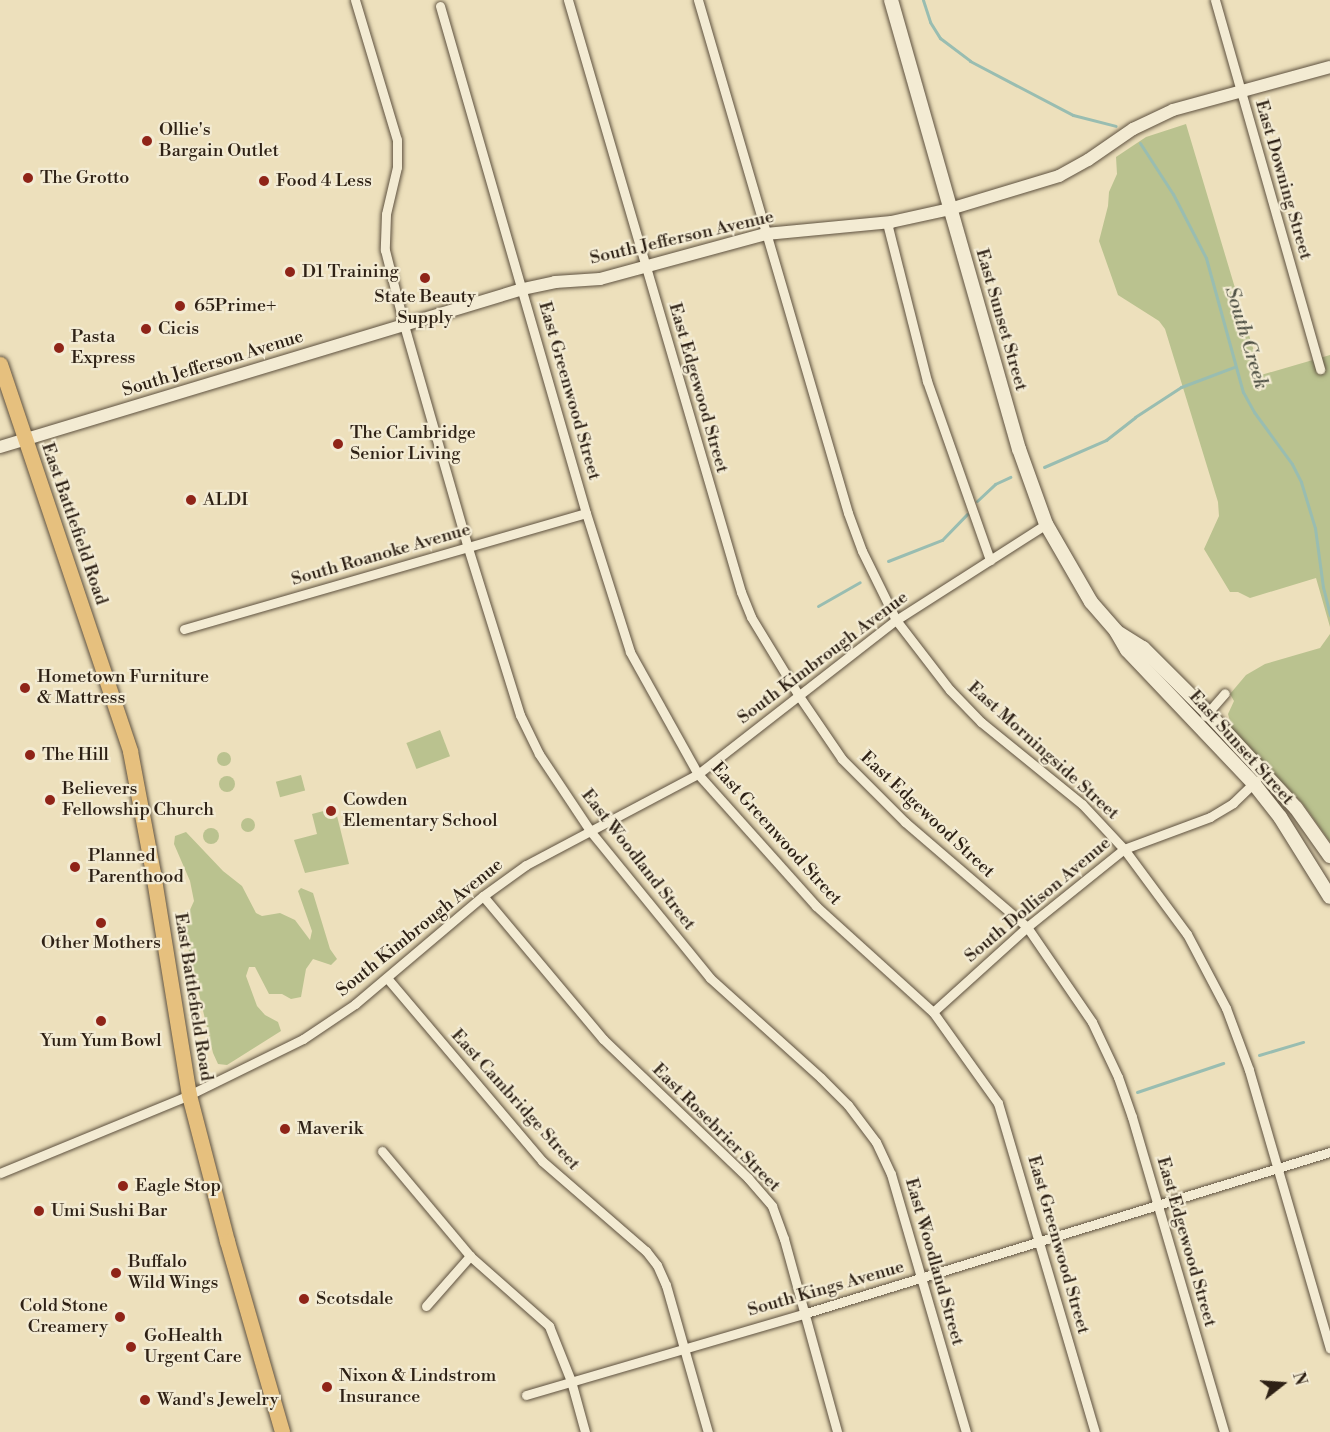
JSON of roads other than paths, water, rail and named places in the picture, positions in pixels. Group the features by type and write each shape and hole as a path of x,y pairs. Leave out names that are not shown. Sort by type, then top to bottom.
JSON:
{"main road":[{"name":"East Sunset Street","path":"891,0 1019,449 1046,524 1091,602 1116,631 1127,650 1197,725 1296,808 1330,856"},
{"name":"East Battlefield Road","path":"0,364 130,751 156,887 189,1095 227,1242 282,1432"},
{"name":"East Sunset Street","path":"1116,631 1143,648 1208,713 1258,778 1330,897"}],"street":[{"name":"East Woodland Street","path":"355,0 397,140 397,167 386,214 385,250 404,325 468,548 520,715 539,754 591,832 710,978 821,1078 848,1105 876,1142 891,1174 966,1432"},
{"name":"East Edgewood Street","path":"568,0 741,592 751,617 799,696 842,759 905,822 1027,927 1079,999 1104,1047 1132,1117 1224,1432"},
{"name":"East Morningside Street","path":"698,0 848,513 862,551 896,620 950,690 981,722 1082,804 1124,849 1187,934 1226,1008 1249,1070 1330,1348"},
{"name":"East Downing Street","path":"1215,0 1320,369"},
{"name":"East Greenwood Street","path":"440,6 586,513 630,652 698,774 816,906 933,1012 998,1103 1095,1432"},
{"name":"South Jefferson Avenue","path":"0,447 523,289 555,282 600,279 766,234 887,223 950,209 1059,176 1160,115 1330,67"},
{"path":"887,223 927,381 990,560"},
{"name":"South Roanoke Avenue","path":"184,629 586,513"},
{"name":"South Kimbrough Avenue","path":"0,1173 189,1095 303,1040 387,978 483,896 526,865 698,774 896,620 1046,524"},
{"path":"1197,725 1225,693"},
{"name":"South Dollison Avenue","path":"933,1012 1027,927 1124,849 1210,817 1233,803 1258,778"},
{"name":"East Rosebrier Street","path":"483,896 603,1039 748,1178 771,1206 784,1239 837,1432"},
{"name":"East Cambridge Street","path":"387,978 542,1161 651,1258 666,1285 708,1432"},
{"path":"382,1151 470,1256 549,1326 571,1381 585,1432"},
{"name":"South Kings Avenue","path":"526,1395 803,1314 1330,1152"},
{"path":"426,1306 470,1256"}],"waterway":[{"name":"South Creek","path":"923,0 930,22 940,38 970,61 1073,115 1116,126"},
{"name":"South Creek","path":"1140,143 1173,194 1206,258 1243,392 1254,412 1292,464 1301,482 1315,528 1323,587 1330,615"},
{"path":"1044,467 1106,440 1135,417 1181,387 1234,367"},
{"path":"977,501 995,484 1010,477"},
{"path":"888,561 942,540 967,514"},
{"path":"818,606 860,582"},
{"path":"1259,1055 1303,1042"},
{"path":"1137,1092 1223,1063"}],"place":[{"name":"Ollie's Bargain Outlet","path":"147,141"},
{"name":"The Grotto","path":"28,178"},
{"name":"Food 4 Less","path":"264,181"},
{"name":"D1 Training","path":"290,272"},
{"name":"State Beauty Supply","path":"425,278"},
{"name":"65Prime+","path":"180,306"},
{"name":"Cicis","path":"146,329"},
{"name":"Pasta Express","path":"59,348"},
{"name":"The Cambridge Senior Living","path":"338,444"},
{"name":"ALDI","path":"191,500"},
{"name":"Hometown Furniture & Mattress","path":"25,688"},
{"name":"The Hill","path":"30,755"},
{"name":"Believers Fellowship Church","path":"50,800"},
{"name":"Cowden Elementary School","path":"331,811"},
{"name":"Planned Parenthood","path":"75,867"},
{"name":"Other Mothers","path":"101,923"},
{"name":"Yum Yum Bowl","path":"101,1021"},
{"name":"Maverik","path":"285,1129"},
{"name":"Eagle Stop","path":"123,1186"},
{"name":"Umi Sushi Bar","path":"39,1211"},
{"name":"Buffalo Wild Wings","path":"116,1273"},
{"name":"Scotsdale","path":"304,1299"},
{"name":"Cold Stone Creamery","path":"120,1317"},
{"name":"GoHealth Urgent Care","path":"131,1347"},
{"name":"Nixon & Lindstrom Insurance","path":"327,1387"},
{"name":"Wand's Jewelry","path":"145,1400"}]}
